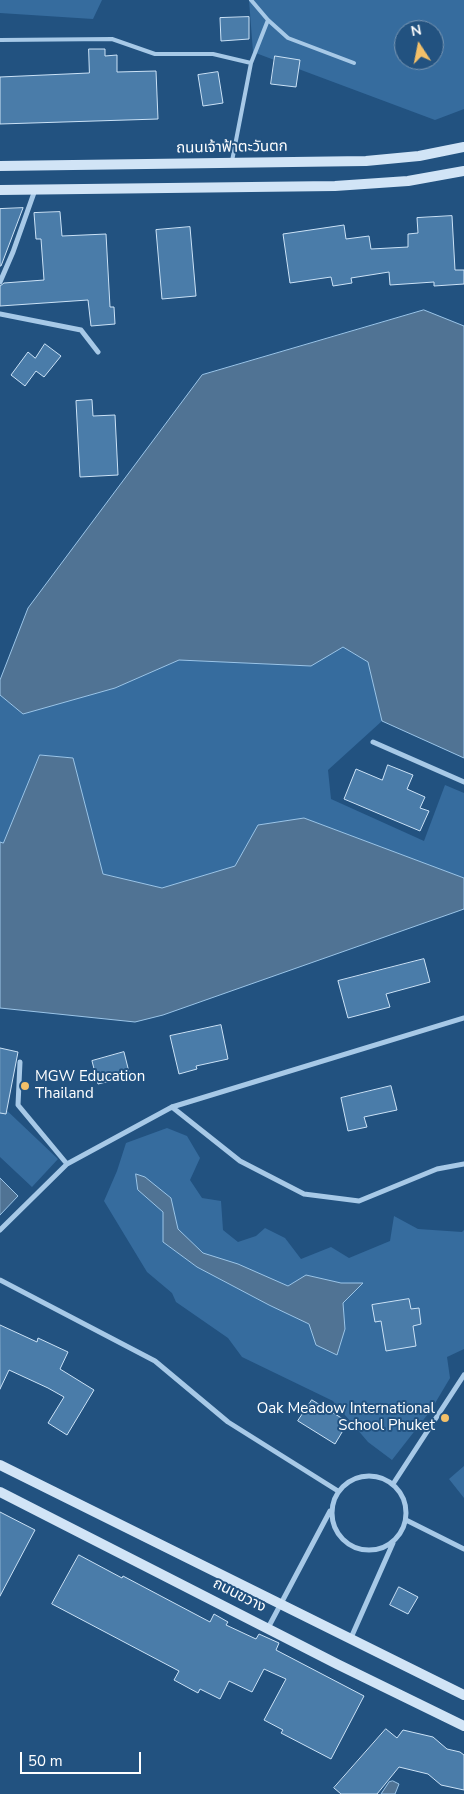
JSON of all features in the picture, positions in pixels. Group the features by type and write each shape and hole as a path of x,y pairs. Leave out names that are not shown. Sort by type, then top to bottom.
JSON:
{"main road":[{"name":"ถนนเจ้าฟ้าตะวันตก","path":"0,166 384,160 464,147"},
{"path":"0,190 345,186 408,181 464,171"},
{"name":"ถนนขวาง","path":"0,1465 464,1696"},
{"name":"ถนนขวาง","path":"0,1492 337,1664 464,1726"}],"street":[{"path":"0,282 35,190"},
{"path":"0,314 81,330 98,352"},
{"path":"373,742 464,782"},
{"path":"0,1230 67,1164 172,1108 464,1018"},
{"path":"20,1062 18,1105 67,1164"},
{"path":"172,1108 240,1161 304,1194 359,1201 437,1170 464,1164"},
{"path":"0,1280 155,1361 228,1422 338,1491"},
{"path":"393,1484 464,1375"},
{"path":"268,1628 331,1508 338,1491 347,1482 355,1478 368,1476 382,1478 393,1484 401,1494 406,1505 406,1520 402,1531 393,1542 350,1640"},
{"path":"331,1508 334,1530 343,1541 354,1548 367,1551 382,1549 393,1542"},
{"path":"406,1520 464,1549"}],"lane":[{"path":"251,0 268,20 288,38 354,63"},
{"path":"232,163 251,63 268,20"},
{"path":"0,40 112,40 155,54 213,54 251,63"}],"shaded area":[{"path":"0,0 102,0 93,19 0,13"},
{"path":"249,0 464,0 464,109 435,120 253,52"},
{"path":"424,310 464,326 464,758 382,721 368,662 343,647 311,666 179,660 115,688 23,714 0,695 0,680 28,608 202,375"},
{"path":"343,647 368,662 382,721 328,770 331,799 424,841 445,785 464,793 464,878 304,818 258,825 235,866 162,888 103,874 73,758 40,755 3,843 0,842 0,695 23,714 115,688 179,660 310,666"},
{"path":"40,755 73,758 103,874 162,888 235,866 258,825 304,818 464,878 464,909 163,1015 135,1022 0,1008 0,842 3,843"},
{"path":"0,1104 58,1159 32,1187 0,1157"},
{"path":"167,1128 187,1136 200,1158 190,1180 202,1198 221,1201 223,1230 238,1242 256,1236 265,1228 285,1238 301,1259 331,1247 349,1258 390,1241 394,1216 418,1229 462,1232 464,1230 464,1349 447,1357 450,1378 431,1410 392,1460 368,1442 333,1401 242,1357 228,1338 176,1302 172,1293 147,1272 104,1201 117,1171 126,1143","holes":["171,1198 178,1229 203,1253 288,1286 306,1275 341,1283 362,1283 343,1303 345,1329 316,1345 310,1324 269,1305 197,1267 163,1242 163,1212"]},
{"path":"136,1174 145,1177 171,1198 178,1229 203,1253 238,1264 288,1286 306,1275 341,1283 363,1283 343,1303 345,1329 337,1355 316,1345 309,1324 197,1267 163,1242 163,1212 138,1190"},
{"path":"0,1178 18,1196 0,1215"},
{"path":"464,1466 464,1498 449,1479"},
{"path":"393,1781 399,1784 395,1794 381,1794 389,1782"}],"building":[{"path":"249,17 249,39 221,41 220,18"},
{"path":"89,49 105,49 105,56 117,55 117,72 156,71 158,119 0,124 0,77 89,73"},
{"path":"275,56 300,60 296,87 271,84"},
{"path":"218,72 223,103 203,106 198,75"},
{"path":"23,208 1,266 0,266 0,209"},
{"path":"60,212 62,236 106,234 110,307 114,307 115,324 91,326 88,300 0,306 0,286 4,283 44,280 41,239 36,239 34,213"},
{"path":"452,216 455,270 464,270 464,284 434,286 434,282 390,285 389,272 351,278 352,283 333,286 331,277 290,283 283,234 344,225 346,239 369,236 371,249 408,247 408,234 418,233 417,218"},
{"path":"190,227 196,296 162,299 156,230"},
{"path":"45,344 61,356 44,377 36,371 25,386 11,375 28,352 35,358"},
{"path":"92,400 93,416 115,415 118,475 80,477 76,401"},
{"path":"388,765 413,775 407,789 425,797 420,808 429,811 420,831 344,799 356,769 382,780"},
{"path":"424,959 430,982 386,994 390,1007 348,1018 338,981"},
{"path":"221,1025 228,1059 196,1066 197,1069 179,1074 170,1036"},
{"path":"0,1048 18,1052 6,1114 0,1113"},
{"path":"124,1052 130,1076 98,1084 92,1061"},
{"path":"391,1086 397,1110 364,1117 367,1127 348,1131 341,1098"},
{"path":"409,1299 411,1309 419,1308 421,1324 413,1326 416,1346 386,1351 381,1321 375,1322 372,1305"},
{"path":"0,1325 37,1342 38,1338 68,1352 60,1369 94,1390 67,1435 48,1423 64,1397 9,1370 0,1389"},
{"path":"312,1400 348,1422 335,1444 298,1421"},
{"path":"0,1512 35,1530 0,1596"},
{"path":"79,1555 210,1622 214,1614 228,1622 226,1625 256,1639 259,1634 279,1643 276,1650 364,1696 331,1759 281,1733 283,1730 264,1720 286,1679 264,1669 252,1692 229,1681 220,1699 200,1689 198,1693 174,1680 179,1671 52,1604"},
{"path":"399,1587 418,1597 408,1614 390,1605"},
{"path":"386,1729 397,1738 403,1730 433,1737 447,1749 464,1755 464,1790 441,1785 428,1774 399,1767 377,1794 341,1794 334,1788"}],"place":[{"name":"MGW Education Thailand","path":"25,1086"},
{"name":"Oak Meadow International School Phuket","path":"445,1418"}]}
